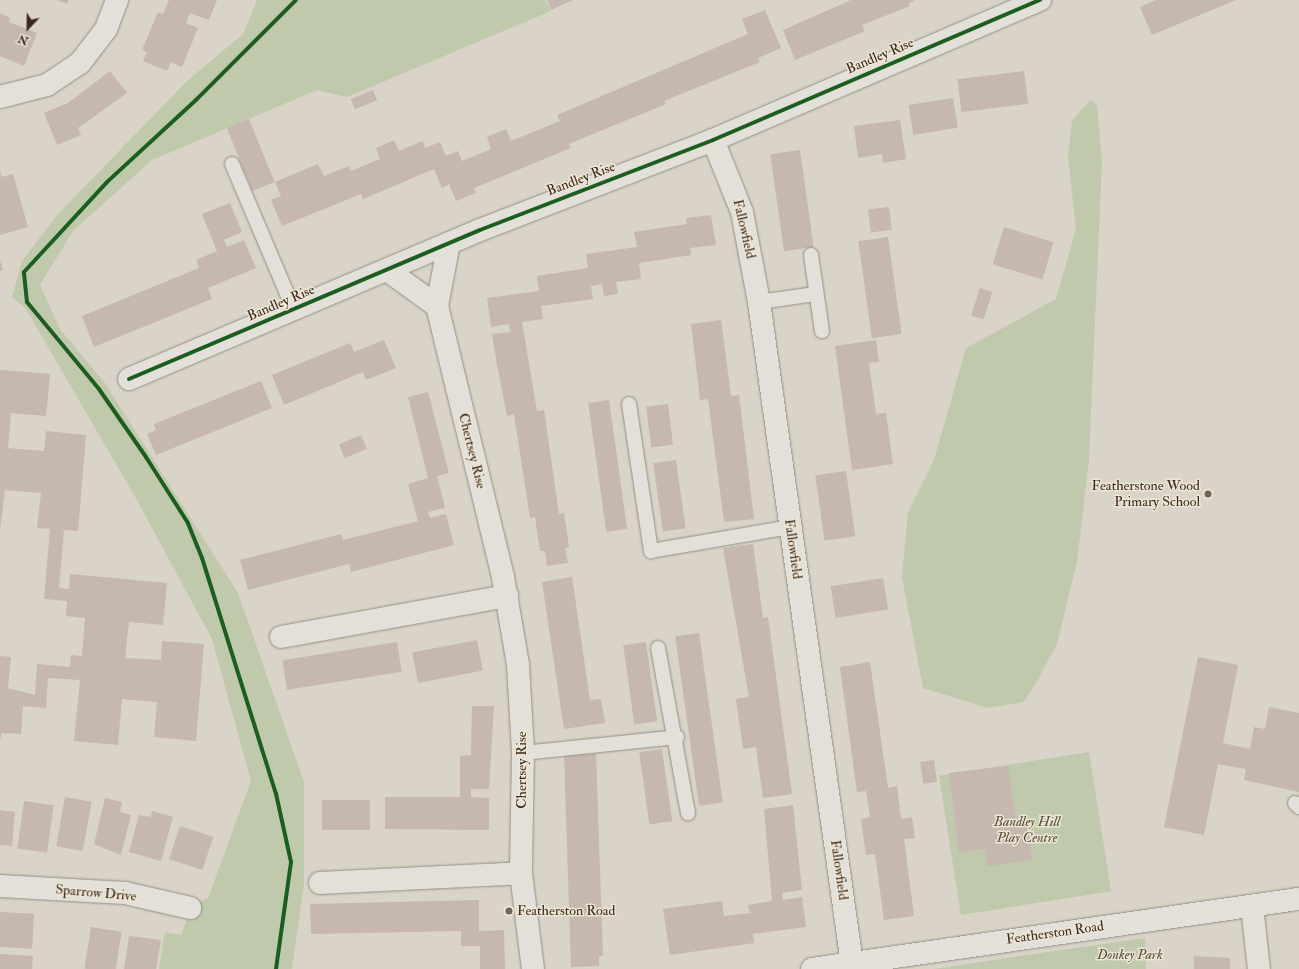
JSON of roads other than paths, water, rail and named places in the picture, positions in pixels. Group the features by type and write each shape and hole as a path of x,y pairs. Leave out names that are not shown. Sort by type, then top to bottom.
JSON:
{"street":[{"path":"0,97 48,85 80,63 106,29 117,0"},
{"name":"Bandley Rise","path":"129,379 449,243 713,140 1040,0"},
{"name":"Fallowfield","path":"713,140 742,212 760,302 790,527 852,964"},
{"name":"Chertsey Rise","path":"449,243 437,306 507,596 518,666 523,753 521,873 533,969"},
{"path":"387,270 437,306"},
{"path":"281,637 507,596"},
{"path":"320,883 521,873"},
{"name":"Sparrow Drive","path":"0,886 125,893 190,908"},
{"name":"Featherston Road","path":"812,969 1299,899"},
{"path":"1252,906 1259,969"}],"lane":[{"path":"232,164 294,310"},
{"path":"811,255 815,294 822,331"},
{"path":"760,302 815,294"},
{"path":"629,404 652,551 790,527"},
{"path":"658,648 677,737 688,813"},
{"path":"523,753 677,737"}],"place":[{"name":"Featherstone Wood Primary School","path":"1208,494"},
{"name":"Featherston Road","path":"509,911"}],"park label":[{"name":"Bandley Hill Play Centre","path":"1027,830"},
{"name":"Donkey Park","path":"1130,955"}]}
